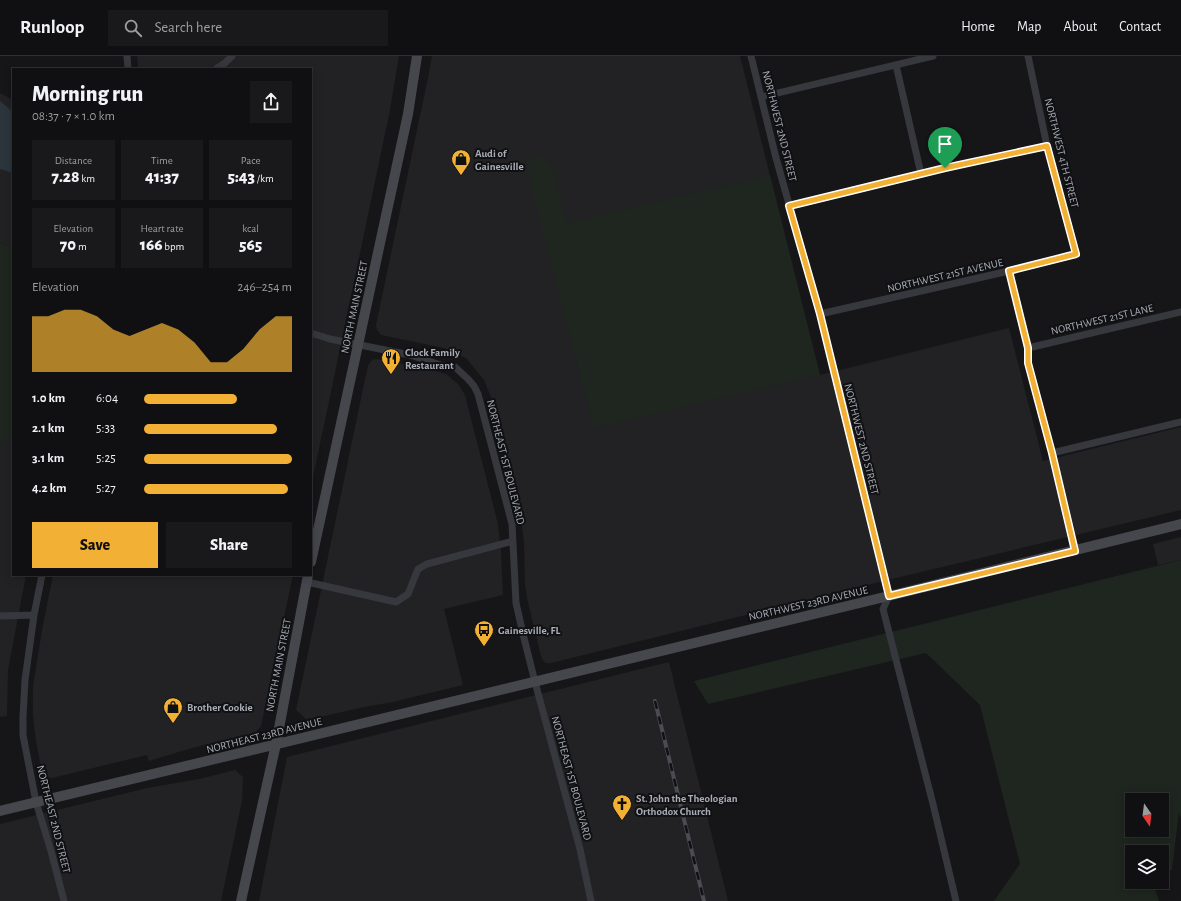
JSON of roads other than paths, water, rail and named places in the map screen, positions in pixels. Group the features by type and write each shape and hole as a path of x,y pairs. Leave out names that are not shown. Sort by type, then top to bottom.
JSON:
{"main road":[{"name":"NORTH MAIN STREET","path":"312,557 408,114 417,56"},
{"name":"NORTHWEST 23RD AVENUE","path":"535,682 1181,524"},
{"name":"NORTH MAIN STREET","path":"241,901 276,744 307,578"},
{"name":"NORTHEAST 23RD AVENUE","path":"0,811 535,682"}],"street":[{"path":"127,56 128,68"},
{"path":"218,68 232,56"},
{"name":"NORTHWEST 2ND STREET","path":"751,56 776,158 820,314 889,596"},
{"path":"761,97 933,56"},
{"name":"NORTHWEST 4TH STREET","path":"1028,56 1047,146 1076,254"},
{"path":"896,65 921,174"},
{"path":"789,206 945,168 1047,146"},
{"name":"NORTHWEST 21ST AVENUE","path":"820,314 1009,271 1076,254"},
{"path":"1009,271 1028,348 1028,363 1052,453 1075,551"},
{"name":"NORTHWEST 21ST LANE","path":"1028,348 1181,312"},
{"name":"NORTHEAST 1ST BOULEVARD","path":"312,333 330,339 410,355 444,366 455,367 463,373 474,386 478,394 512,524 516,603 535,682 580,849 591,901"},
{"path":"1052,453 1181,422"},
{"path":"307,578 396,602 408,594 418,569 427,564 513,541"},
{"name":"NORTHEAST 2ND STREET","path":"42,576 34,615 25,680 23,735 36,802 64,901"},
{"path":"889,596 883,609 934,804 956,901"},
{"path":"0,616 34,615"}],"railway":[{"path":"655,701 704,901"}],"place":[{"name":"Audi of Gainesville","path":"461,176"},
{"name":"Clock Family Restaurant","path":"391,375"},
{"name":"Gainesville, FL","path":"484,647"},
{"name":"Brother Cookie","path":"173,724"},
{"name":"St. John the Theologian Orthodox Church","path":"622,821"}]}
